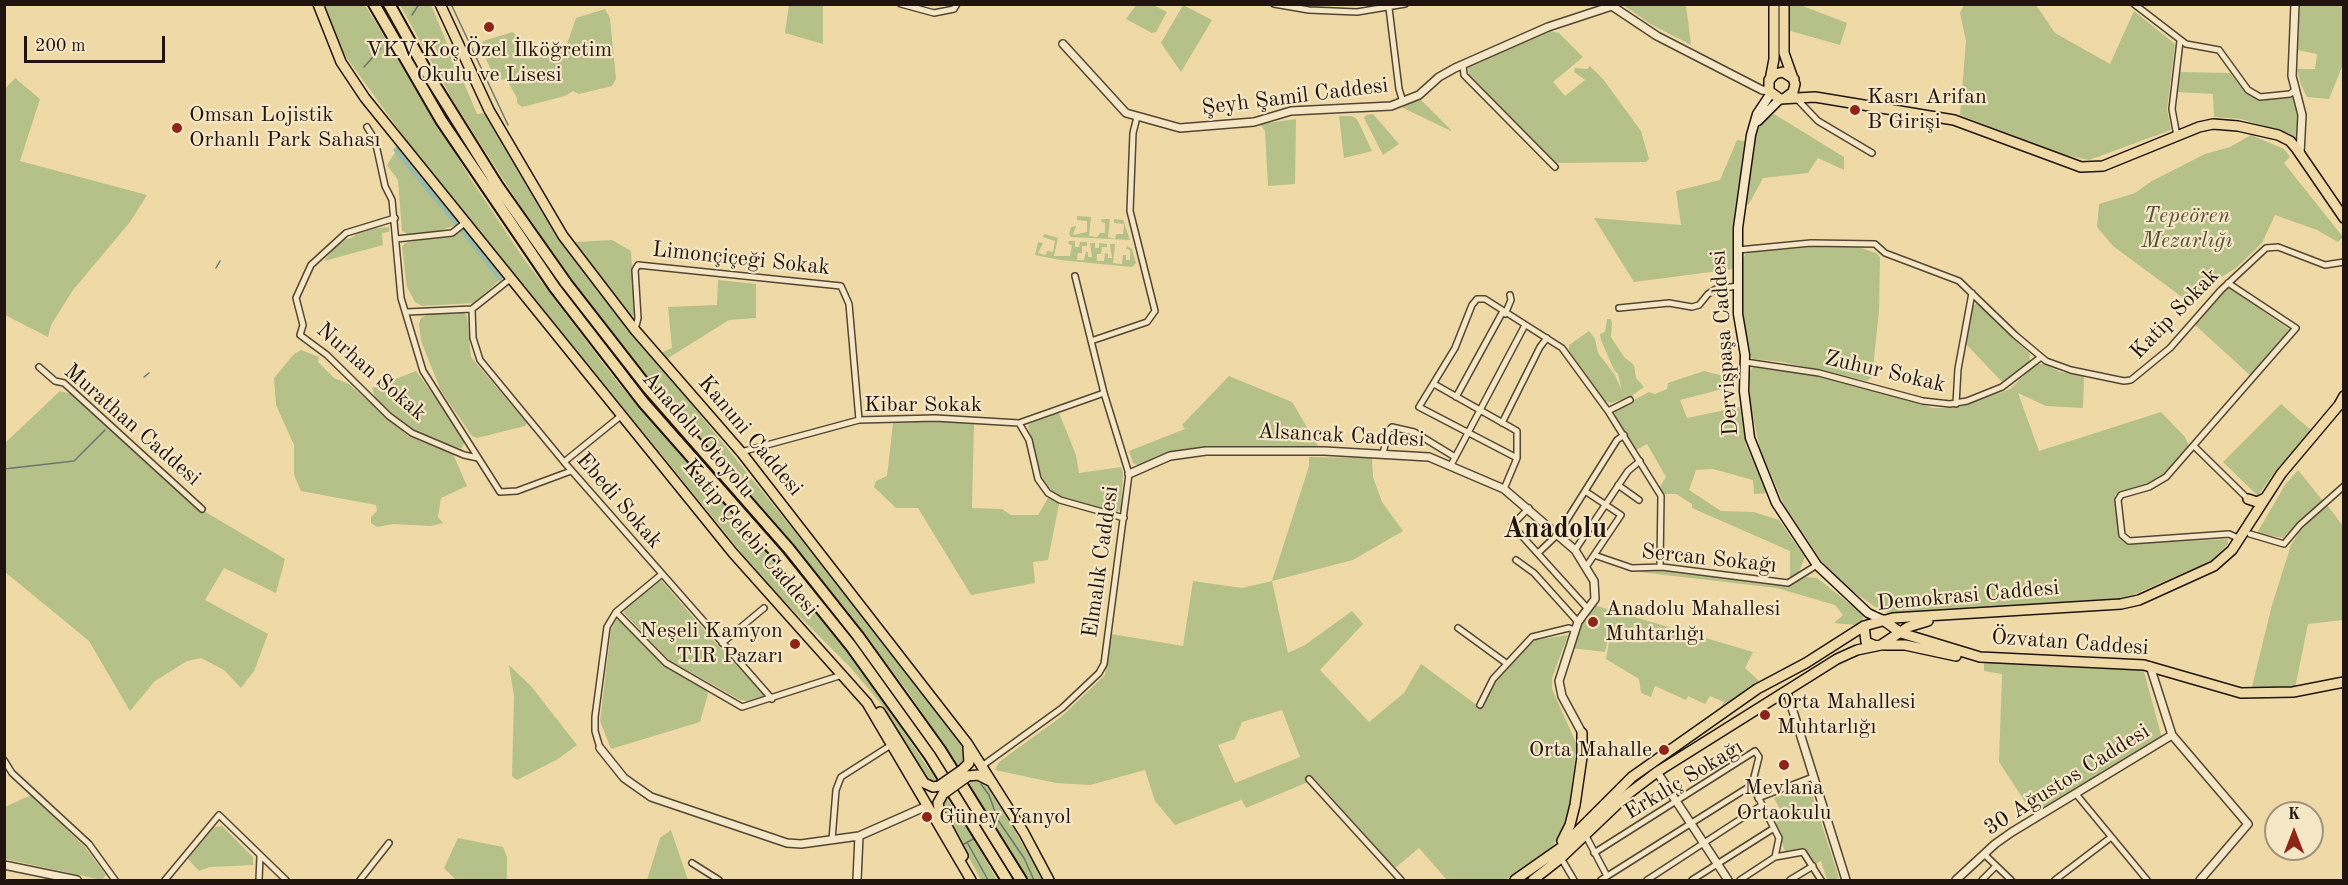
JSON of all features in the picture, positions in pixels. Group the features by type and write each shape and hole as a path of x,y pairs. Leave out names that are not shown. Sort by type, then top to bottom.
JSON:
{"highway":[{"name":"Anadolu Otoyolu","path":"374,4 441,120 555,288 643,402 776,554 851,646 930,756 1007,880"},
{"name":"Anadolu Otoyolu","path":"388,4 429,76 497,185 566,283 647,387 789,549 858,636 940,750 1021,880"}],"main road":[{"name":"Katip Çelebi Caddesi","path":"318,4 340,62 353,82 510,279 774,600 867,703 972,879"},
{"name":"Kanuni Caddesi","path":"440,4 489,110 563,236 635,330 741,452 967,743 994,784 1049,880"},
{"path":"1774,4 1774,58 1770,92 1781,99 1815,97 1954,120 2081,167 2103,166 2176,136 2213,124 2252,129 2286,138 2300,154 2340,213"},
{"path":"1751,135 1762,115 1781,99 1794,92 1794,81 1784,53 1784,4"},
{"path":"1770,80 1775,74 1784,72 1815,97"},
{"name":"Dervişpaşa Caddesi","path":"1770,92 1757,114 1751,135 1738,228 1739,322 1745,362 1746,408 1755,454 1776,503 1817,565 1868,613 1883,620"},
{"path":"2252,129 2279,140 2289,147 2340,213"},
{"name":"Demokrasi Caddesi","path":"1533,880 1606,801 1641,771 1757,689 1806,663 1864,626 1883,620 2130,602 2214,566 2228,555 2281,474 2339,405 2343,396"},
{"name":"Demokrasi Caddesi","path":"1515,880 1586,836 1657,772 1846,654 1883,644 1897,630 1927,621 2113,610 2139,606 2217,572 2236,554 2285,477 2343,409"},
{"path":"2248,499 2257,502 2265,498"},
{"path":"2248,499 2255,515"},
{"path":"774,600 861,685 924,783 941,790"},
{"path":"1868,613 1869,618 1864,626 1866,642 1905,645 1953,655 1980,657"},
{"name":"Özvatan Caddesi","path":"1883,620 1897,630 1923,640 1980,657 2150,666 2209,686 2250,694 2294,692 2343,682"},
{"path":"1923,640 1918,634 1918,627 1927,621"},
{"path":"1787,692 1791,676 1806,663"},
{"path":"1582,732 1587,746 1580,810 1590,813 1606,801"},
{"path":"1558,855 1575,805 1582,757 1582,732"},
{"path":"967,743 969,763 965,773 941,790 938,803 940,813 972,879"},
{"path":"1641,771 1652,768 1657,772"},
{"path":"965,773 978,774 994,784"},
{"path":"1575,805 1577,817 1585,823 1598,823"}],"street":[{"path":"901,4 934,14 954,9 957,4"},
{"path":"1274,4 1333,12 1389,8 1405,4"},
{"path":"2134,4 2180,41 2219,50 2248,90 2260,97 2290,94 2295,90"},
{"path":"2295,4 2292,69 2302,115 2300,154"},
{"path":"1611,5 1658,36 1754,87 1770,92"},
{"name":"Şeyh Şamil Caddesi","path":"1063,44 1126,113 1180,128 1210,127 1254,122 1291,111 1374,109 1403,102 1419,94 1442,75 1463,65 1548,27 1611,5"},
{"path":"1389,8 1399,89 1403,102"},
{"path":"2176,136 2172,109 2180,41"},
{"path":"1463,65 1464,75 1555,167"},
{"path":"1796,98 1818,121 1872,153"},
{"path":"1091,341 1147,322 1155,311 1130,211 1133,133 1137,117"},
{"path":"367,127 375,140 395,218 401,298 423,371 500,492 517,491 571,471"},
{"name":"Nurhan Sokak","path":"395,218 346,233 310,265 299,286 296,298 303,325 300,335 327,356 389,416 412,433 464,455 479,458"},
{"path":"396,239 452,232 466,222"},
{"name":"Katip Sokak","path":"1738,250 1811,243 1875,244 1885,253 1959,281 2041,357 2071,370 2124,381 2131,380 2170,348 2228,283 2266,248 2278,247 2325,265 2343,263"},
{"name":"Limonçiçeği Sokak","path":"635,330 638,318 635,270 638,265 841,286 849,304 859,420"},
{"name":"Elmalık Caddesi","path":"982,766 1062,708 1102,668 1129,474 1104,393 1075,276"},
{"path":"407,312 472,309 510,279"},
{"path":"2228,283 2296,328 2195,447 2166,477 2150,487 2121,495 2118,500 2122,535 2129,541 2229,534 2240,539"},
{"path":"1619,308 1669,303 1699,306 1708,294 1716,289 1738,286"},
{"path":"1956,404 1958,369 1972,293"},
{"path":"1456,397 1504,314 1511,300 1510,295"},
{"path":"1517,458 1419,407 1455,348 1472,305 1477,299 1485,299 1504,314 1562,348 1608,411 1663,501 1660,567"},
{"name":"Ebedi Sokak","path":"472,309 473,338 480,360 571,471 772,699"},
{"path":"1451,465 1525,325"},
{"path":"1502,423 1540,347 1547,338"},
{"name":"Zuhur Sokak","path":"1745,362 1833,375 1932,404 1956,404 2002,387 2041,357"},
{"name":"Murathan Caddesi","path":"39,367 55,381 64,383 202,508"},
{"path":"1434,384 1517,431 1517,458 1504,489"},
{"name":"Kibar Sokak","path":"741,452 859,420 936,418 1018,423 1104,393"},
{"path":"1608,411 1630,400"},
{"path":"564,462 622,415"},
{"path":"1018,423 1029,440 1038,479 1048,493 1060,500 1124,518"},
{"path":"1383,454 1388,432 1392,428 1414,432 1455,457"},
{"path":"1538,553 1558,534 1617,440 1624,435"},
{"path":"2195,447 2248,499"},
{"name":"Alsancak Caddesi","path":"1129,474 1170,456 1206,451 1285,450 1429,457 1504,489 1529,508 1575,550 1594,581 1595,599 1578,622 1559,681 1559,688 1582,732"},
{"path":"1575,550 1628,471 1640,461"},
{"path":"1618,485 1640,500"},
{"path":"2250,534 2284,544 2343,486"},
{"path":"1585,491 1621,515 1586,567"},
{"path":"1529,508 1512,525 1588,609"},
{"name":"Sercan Sokağı","path":"1594,555 1632,568 1660,567 1788,583 1817,565"},
{"path":"1516,560 1534,573 1578,622"},
{"path":"662,574 616,612 607,627 595,717 596,736 600,748 630,783 660,801 787,843 801,844 859,836 927,806"},
{"path":"722,643 764,608"},
{"path":"616,612 662,660 732,702 747,707 843,674"},
{"path":"1458,628 1506,663"},
{"path":"1480,705 1493,679 1532,638 1569,628 1575,630"},
{"path":"2150,666 2172,735 2248,824 2200,880"},
{"path":"1787,692 1846,880"},
{"name":"30 Ağustos Caddesi","path":"1956,880 2012,832 2172,735"},
{"path":"832,840 836,790 841,777 891,745"},
{"name":"Erkılıç Sokağı","path":"1594,854 1755,751 1759,757 1752,785 1774,828 1779,844 1776,857"},
{"path":"4,760 12,773 88,844 115,880"},
{"path":"1657,772 1728,880"},
{"path":"1758,798 1813,777"},
{"path":"1310,779 1401,880"},
{"path":"1586,836 1604,878 1752,785"},
{"path":"2076,794 2147,880"},
{"path":"1647,880 1762,805"},
{"path":"165,880 219,814 286,880"},
{"path":"1692,880 1774,828"},
{"path":"857,880 859,836"},
{"path":"2055,880 2110,838"},
{"path":"360,880 389,843"},
{"path":"1740,880 1776,857 1803,852 1821,880"},
{"path":"1558,855 1574,880"},
{"path":"1985,855 2011,880"},
{"path":"259,880 260,856"},
{"path":"692,863 719,880"},
{"path":"4,866 77,880"},
{"path":"1790,880 1813,866"},
{"path":"1982,880 1996,866"}],"green space":[{"path":"1137,4 1153,5 1167,12 1156,32 1152,33 1126,19"},
{"path":"323,5 365,5 470,178 524,259 619,384 792,581 858,665 937,781 925,779 882,705 850,667 767,584 415,152 338,46"},
{"path":"400,5 431,5 477,114 485,113 571,256 800,538 962,743 966,753 959,768 910,695 846,609 659,393 572,280 521,207 456,106"},
{"path":"789,5 823,5 823,44 785,33"},
{"path":"1183,5 1212,20 1181,72 1161,43"},
{"path":"1623,5 1686,5 1691,45 1652,25"},
{"path":"1787,5 1800,5 1847,23 1840,45 1787,30"},
{"path":"1964,5 2036,5 2055,33 2110,64 2134,11 2175,44 2167,109 2171,130 2089,160 2064,155 1960,115 1966,41 1960,13"},
{"path":"2299,5 2343,5 2343,64 2329,99 2307,97 2301,85 2297,69 2315,69 2317,54 2298,50"},
{"path":"605,9 610,18 616,79 612,86 579,94 573,91 565,96 522,107 517,103 517,98 507,80 495,79 481,48 483,41 513,32 516,35 513,42 520,51 543,54 553,60 566,47 576,18"},
{"path":"1550,31 1559,33 1583,57 1553,82 1565,96 1585,80 1574,72 1575,68 1587,69 1590,66 1603,79 1641,131 1649,159 1646,162 1556,163 1469,76 1468,66 1471,64"},
{"path":"2179,72 2230,73 2245,92 2260,101 2293,96 2299,127 2298,140 2296,142 2282,132 2241,119 2214,117 2213,94 2177,92"},
{"path":"15,78 40,99 20,161 147,195 130,222 73,290 51,325 48,337 5,315 4,90"},
{"path":"1419,98 1451,130 1451,131 1401,107"},
{"path":"1373,114 1399,144 1383,155 1364,118 1366,115"},
{"path":"1774,114 1844,157 1844,170 1818,158 1808,173 1763,178 1749,204 1745,205 1754,138 1760,124"},
{"path":"1339,116 1352,116 1357,119 1372,151 1344,158"},
{"path":"1296,119 1295,184 1268,186 1265,131 1260,124"},
{"name":"Tepeören Mezarlığı","path":"2251,135 2284,149 2290,157 2284,163 2343,237 2338,242 2317,230 2275,215 2262,243 2236,268 2212,283 2213,287 2201,292 2190,303 2113,246 2097,227 2099,204 2135,193 2152,181 2205,154 2230,147"},
{"path":"1737,140 1745,141 1733,227 1734,269 1634,282 1594,218 1681,225 1676,191 1720,180"},
{"path":"398,148 458,224 434,233 411,236 402,231 398,180 387,165"},
{"path":"1077,216 1091,217 1089,236 1097,237 1100,233 1105,233 1105,223 1101,222 1102,219 1110,219 1108,237 1115,239 1116,234 1123,234 1124,224 1114,223 1114,219 1123,220 1130,240 1071,237 1069,234 1071,227 1076,226 1073,235 1087,232 1087,221 1077,220"},
{"path":"389,227 389,232 382,233 383,245 324,261 339,241 351,238 363,229"},
{"path":"464,230 502,278 474,303 422,306 415,302 407,287 402,247 405,243"},
{"path":"1044,234 1058,238 1054,256 1070,256 1072,245 1068,244 1069,241 1075,241 1075,247 1079,247 1080,242 1087,242 1087,246 1082,246 1082,253 1078,253 1077,260 1084,260 1086,252 1088,252 1088,257 1092,257 1090,243 1095,243 1095,248 1099,248 1099,243 1107,244 1107,247 1102,247 1101,254 1097,254 1097,261 1104,261 1105,253 1108,254 1108,258 1112,258 1110,244 1115,244 1113,263 1122,264 1123,255 1126,255 1126,260 1130,260 1130,250 1126,249 1127,246 1132,249 1136,263 1132,267 1060,260 1035,255 1038,242 1043,243 1038,253 1046,255 1047,251 1053,252 1055,241 1043,237"},
{"path":"612,240 631,251 635,315 631,316 575,242"},
{"path":"1812,247 1858,247 1876,253 1880,257 1879,311 1872,377 1867,381 1783,362 1753,359 1749,355 1742,314 1742,258 1747,253"},
{"path":"718,280 756,284 756,318 729,320 665,360 661,353 672,348 668,307 717,305"},
{"path":"2228,287 2290,330 2251,376 2195,325"},
{"path":"1977,303 2030,354 2029,362 2002,382 1966,344 1973,306"},
{"path":"464,313 467,316 471,357 527,423 525,426 477,438 472,436 441,391 421,341 419,324 421,318 428,314"},
{"path":"1607,319 1611,319 1612,323 1611,337 1624,357 1634,365 1636,378 1644,387 1630,397 1611,403 1605,401 1569,351 1569,345 1589,331 1595,339 1598,353 1615,375 1622,391 1618,374 1601,340 1600,334 1605,332"},
{"path":"301,350 319,357 318,362 334,378 349,384 408,436 453,454 467,486 441,498 438,517 443,523 431,526 393,524 377,527 371,523 371,517 377,511 376,505 301,491 294,475 294,445 276,405 274,378 294,354"},
{"path":"2036,364 2044,364 2061,372 2084,376 2083,408 2046,406 2018,393 2039,451 2161,412 2185,437 2190,448 2165,473 2147,485 2115,495 2120,538 2129,544 2228,539 2228,544 2211,561 2126,598 1889,613 1881,611 1842,584 1821,560 1784,505 1760,449 1750,403 1749,373 1754,366 1831,378 1933,408 1957,408 2010,389"},
{"path":"416,371 466,440 461,449 415,432 376,400 372,388"},
{"path":"1704,371 1724,376 1725,383 1734,380 1734,386 1680,400 1687,418 1740,407 1746,445 1768,493 1754,494 1753,480 1713,469 1696,470 1689,490 1721,511 1754,512 1779,520 1805,557 1798,574 1790,579 1790,551 1692,508 1692,504 1676,494 1663,494 1660,487 1666,477 1647,444 1636,450 1614,415 1615,410 1649,392 1655,394 1667,389 1668,383"},
{"path":"1229,376 1292,402 1318,446 1206,448 1169,453 1138,465 1133,463 1129,451 1185,429 1182,425"},
{"path":"60,391 71,394 202,510 285,559 276,593 224,568 205,600 268,634 254,671 241,688 224,670 201,658 187,661 155,681 130,711 89,641 5,572 5,443"},
{"path":"2281,404 2312,431 2273,474 2258,496 2223,462"},
{"path":"1059,413 1076,455 1079,473 1121,467 1123,472 1121,510 1115,512 1059,496 1044,484 1028,427 1029,424"},
{"path":"945,421 974,424 972,508 1002,509 1011,515 1038,515 1048,498 1059,504 1048,560 1033,562 1035,583 971,595 918,508 896,508 874,487 876,481 887,476 893,423"},
{"path":"1309,457 1372,458 1373,477 1382,502 1403,531 1353,560 1272,581 1309,466"},
{"path":"2298,470 2323,501 2283,538 2257,533 2285,485"},
{"path":"2327,505 2343,526 2343,620 2308,624 2295,688 2251,691 2272,605 2291,545 2299,532"},
{"path":"1622,570 1662,570 1789,585 1806,577 1817,578 1864,615 1862,621 1855,625 1834,623 1843,615 1835,605 1777,588"},
{"path":"661,580 765,696 747,701 740,700 669,660 624,613 625,608"},
{"path":"1193,581 1242,588 1272,581 1288,653 1305,645 1352,611 1363,624 1320,670 1369,722 1404,693 1421,664 1481,708 1495,680 1525,648 1536,640 1568,635 1552,678 1552,689 1577,745 1565,826 1551,849 1505,880 1447,880 1419,848 1395,868 1315,779 1246,808 1240,797 1241,800 1175,825 1155,801 1145,770 1090,785 1056,783 995,770 999,762 1062,716 1105,675 1111,634 1183,646","holes":["1282,710 1300,757 1235,783 1218,745 1235,739 1242,722"]},
{"path":"1594,605 1753,652 1745,668 1759,681 1720,710 1724,702 1710,696 1705,704 1688,696 1686,700 1655,686 1651,697 1641,693 1639,679 1606,659 1612,624 1605,652 1571,648 1581,623"},
{"path":"616,620 619,620 665,666 706,690 708,694 700,722 611,749 600,721 611,630"},
{"path":"1984,662 2143,668 2162,738 2033,814 1999,762 2002,674 1984,671"},
{"path":"509,665 531,686 577,745 558,759 517,780 512,776 514,696"},
{"path":"978,778 989,785 1043,880 1026,880 968,781"},
{"path":"1809,785 1839,878 1832,880 1827,880 1821,861 1813,865 1805,848 1785,851 1775,823 1785,819 1774,798"},
{"path":"31,795 85,847 106,875 102,880 5,859 5,807"},
{"path":"946,798 964,822 997,880 981,880 945,814 943,805"},
{"path":"222,826 253,857 253,865 210,867 199,871 188,859 214,827"},
{"path":"671,830 688,880 647,880 660,838"},
{"path":"458,838 503,847 507,857 507,880 456,880 444,868"}],"waterway":[{"path":"412,15 419,4"},
{"path":"451,4 508,125"},
{"path":"364,67 381,48"},
{"path":"396,150 456,223"},
{"path":"463,231 500,278"},
{"path":"216,268 220,261"},
{"path":"144,377 149,373"},
{"path":"4,469 74,461 105,430"},
{"path":"981,784 989,795 998,820 1024,858 1034,880"},
{"path":"964,844 973,839"},
{"path":"967,842 988,880"}],"place":[{"name":"VKV Koç Özel İlköğretim Okulu ve Lisesi","path":"489,27"},
{"name":"Kasrı Arifan B Girişi","path":"1855,110"},
{"name":"Omsan Lojistik Orhanlı Park Sahası","path":"177,128"},
{"name":"Anadolu Mahallesi Muhtarlığı","path":"1593,622"},
{"name":"Neşeli Kamyon TIR Pazarı","path":"795,644"},
{"name":"Orta Mahallesi Muhtarlığı","path":"1765,715"},
{"name":"Orta Mahalle","path":"1664,750"},
{"name":"Mevlana Ortaokulu","path":"1784,765"},
{"name":"Güney Yanyol","path":"927,817"}],"district":[{"name":"Anadolu","path":"1555,530"}]}
